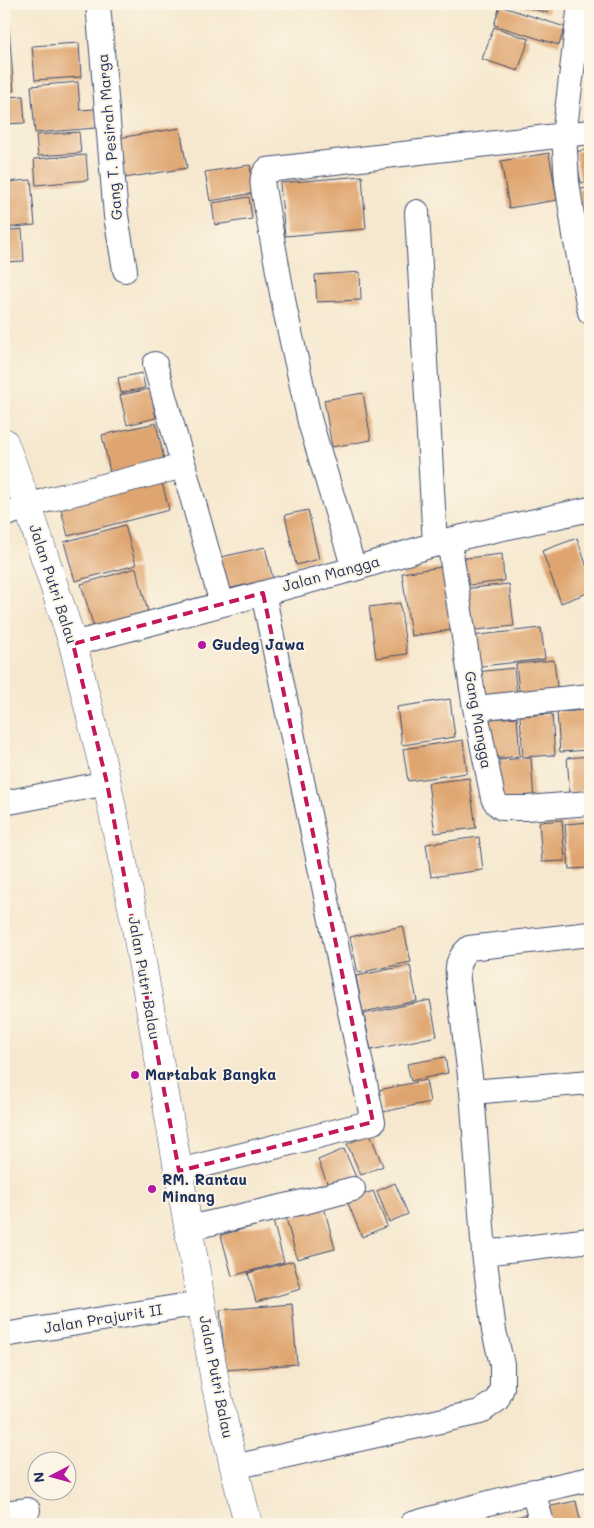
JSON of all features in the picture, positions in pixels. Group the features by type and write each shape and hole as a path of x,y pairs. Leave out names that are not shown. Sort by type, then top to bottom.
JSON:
{"main road":[{"name":"Jalan Putri Balau","path":"4,442 16,510 73,644 107,783 136,932 216,1388 248,1524"}],"street":[{"name":"Gang T. Pesirah Marga","path":"98,4 116,216 125,270"},
{"path":"580,4 564,136 567,182 576,242 590,312"},
{"path":"354,569 308,412 285,310 262,188 264,174 267,170 590,132"},
{"name":"Gang Mangga","path":"417,212 442,543 493,798 502,808 527,808 590,802"},
{"path":"155,364 222,604"},
{"path":"16,510 184,466"},
{"name":"Jalan Mangga","path":"73,644 354,569 442,543 590,509"},
{"path":"178,1171 373,1122 263,593"},
{"path":"475,708 590,696"},
{"path":"4,803 107,783"},
{"path":"234,1468 480,1412 497,1400 502,1388 502,1364 494,1331 484,1253 472,1092 457,967 461,956 469,948 590,934"},
{"path":"472,1092 590,1082"},
{"path":"189,1228 353,1189"},
{"path":"484,1253 590,1240"},
{"name":"Jalan Prajurit II","path":"4,1335 201,1303"},
{"path":"412,1524 486,1502 590,1479"},
{"path":"533,1491 542,1524"},
{"path":"4,1513 28,1510"}],"highlighted area":[{"path":"263,593 373,1122 179,1171 107,783 73,644"}],"building":[{"path":"4,4 7,4 14,91 4,92"},
{"path":"513,4 550,4 548,13"},
{"path":"500,6 565,27 559,45 494,25"},
{"path":"494,27 529,39 518,71 482,59"},
{"path":"79,43 81,77 35,80 32,46"},
{"path":"78,82 80,110 95,109 96,128 35,133 31,86"},
{"path":"23,96 25,123 4,124 4,97"},
{"path":"180,128 187,168 125,178 118,138"},
{"path":"79,132 81,153 38,156 36,135"},
{"path":"590,149 590,181 581,183 575,152"},
{"path":"4,150 7,150 9,181 4,181"},
{"path":"549,153 557,200 509,208 501,161"},
{"path":"86,155 88,180 36,185 34,159"},
{"path":"250,165 254,193 210,201 205,172"},
{"path":"362,176 366,229 285,236 280,183"},
{"path":"31,180 35,225 4,228 4,182"},
{"path":"590,187 590,232 586,233 578,190"},
{"path":"249,197 252,219 215,225 212,203"},
{"path":"22,229 24,261 4,262 4,231"},
{"path":"360,272 361,300 317,302 315,275"},
{"path":"142,373 145,388 121,393 118,378"},
{"path":"150,389 156,418 127,425 120,395"},
{"path":"363,393 371,440 332,447 324,400"},
{"path":"156,423 164,459 143,464 144,469 111,477 102,435"},
{"path":"160,475 169,510 68,536 59,502"},
{"path":"308,510 319,559 296,565 285,515"},
{"path":"125,525 136,565 75,581 64,542"},
{"path":"577,538 590,576 590,592 561,603 542,551"},
{"path":"265,547 273,579 223,590 217,558"},
{"path":"502,554 504,581 461,586 458,559"},
{"path":"442,567 451,630 411,636 402,573"},
{"path":"136,568 149,615 95,631 81,584"},
{"path":"509,584 514,626 467,631 462,589"},
{"path":"400,603 407,654 376,658 369,607"},
{"path":"541,628 545,659 474,667 471,636"},
{"path":"554,660 558,695 520,700 516,664"},
{"path":"514,668 517,695 479,700 476,672"},
{"path":"450,699 455,737 402,745 397,707"},
{"path":"590,710 590,750 560,752 557,712"},
{"path":"552,714 555,755 523,757 520,716"},
{"path":"517,717 520,756 493,759 490,719"},
{"path":"463,740 467,773 408,781 403,749"},
{"path":"590,756 590,791 570,793 567,758"},
{"path":"531,758 534,801 501,804 498,760"},
{"path":"469,778 476,828 435,833 428,783"},
{"path":"562,820 565,861 542,862 539,822"},
{"path":"590,822 590,868 569,869 565,824"},
{"path":"479,837 483,870 431,877 426,844"},
{"path":"403,926 411,962 358,973 350,937"},
{"path":"410,965 417,1001 363,1012 356,976"},
{"path":"430,1000 437,1036 371,1050 364,1014"},
{"path":"445,1057 448,1073 411,1081 407,1064"},
{"path":"426,1080 430,1102 383,1112 379,1090"},
{"path":"370,1134 383,1166 361,1175 347,1144"},
{"path":"344,1149 358,1182 331,1193 318,1160"},
{"path":"395,1183 408,1214 389,1222 377,1191"},
{"path":"373,1191 387,1226 362,1237 347,1201"},
{"path":"324,1207 335,1249 297,1259 286,1218"},
{"path":"273,1221 284,1262 232,1276 221,1235"},
{"path":"293,1261 301,1289 256,1302 248,1273"},
{"path":"292,1304 297,1364 226,1370 220,1310"},
{"path":"576,1501 581,1524 551,1524 547,1507"},
{"path":"534,1513 536,1524 497,1524 496,1521"}],"place":[{"name":"Gudeg Jawa","path":"202,645"},
{"name":"Martabak Bangka","path":"135,1075"},
{"name":"RM. Rantau Minang","path":"152,1189"}]}
